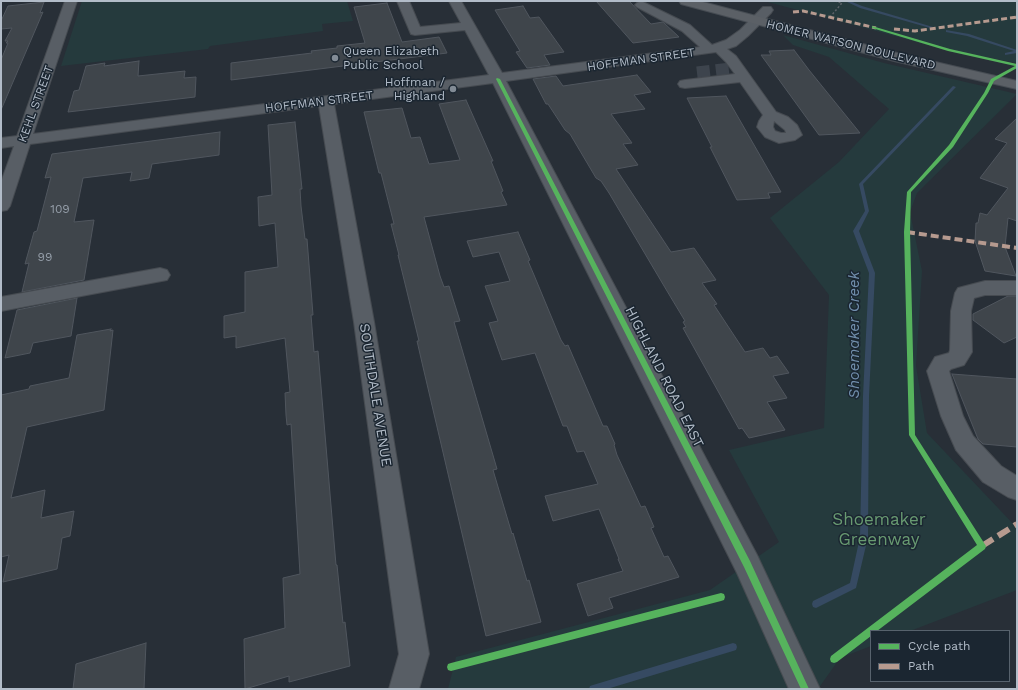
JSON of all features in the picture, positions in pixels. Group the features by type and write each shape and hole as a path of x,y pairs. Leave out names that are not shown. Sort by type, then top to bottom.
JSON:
{"main road":[{"name":"HOMER WATSON BOULEVARD","path":"685,1 899,58 1017,85"},
{"name":"HOMER WATSON BOULEVARD","path":"760,8 933,52 1017,71"}],"street":[{"name":"KEHL STREET","path":"1,206 71,1"},
{"path":"403,1 415,31 469,26"},
{"name":"HIGHLAND ROAD EAST","path":"456,1 498,78 747,564 805,689"},
{"path":"641,5 686,28 714,49 731,59 738,72 771,115"},
{"name":"HOFFMAN STREET","path":"1,143 714,49 731,43 757,20 760,8"},
{"path":"685,84 738,72"},
{"name":"SOUTHDALE AVENUE","path":"326,101 365,330 414,654 404,689"},
{"path":"1,304 160,275"},
{"path":"1017,288 985,288 965,293 961,311 962,352 956,359 944,363 938,371 952,416 964,443 992,474 1017,489"}],"path":[{"path":"830,17 842,3 835,1"}],"green space":[{"path":"82,1 347,1 353,21 322,24 323,31 210,46 208,49 61,66"},
{"path":"764,1 1017,1 1017,63 947,50"},
{"name":"Shoemaker Greenway","path":"783,35 884,63 1017,94 917,193 910,212 922,271 916,366 927,433 1017,528 1017,590 913,630 870,630 870,646 840,658 818,689 448,689 456,657 710,590 779,542 729,450 824,428 829,295 770,218 839,162 889,109 829,57 793,45"}],"building":[{"path":"596,1 629,1 651,24 663,22 679,37 633,43"},
{"path":"44,2 40,13 43,12 1,110 1,60 8,43 6,43 8,41 5,41 12,28 1,29 1,21 8,6"},
{"path":"387,3 402,42 439,37 447,53 231,80 231,63 312,53 311,51 337,48 337,46 365,43 354,7"},
{"path":"523,6 530,18 539,17 564,52 544,55 550,65 527,68 516,52 520,51 495,10"},
{"path":"794,50 860,133 819,135 761,55 771,55 769,51"},
{"path":"139,61 138,76 185,71 184,78 196,77 195,97 68,112 74,91 79,90 86,66 105,63 104,66"},
{"path":"637,75 651,92 634,95 645,109 611,114 632,143 623,144 638,165 616,169 671,252 694,248 716,280 702,283 717,304 714,305 745,352 763,348 770,358 777,356 789,373 773,376 787,398 767,402 785,430 749,438 742,428 739,429 683,328 686,327 683,322 685,321 609,193 601,181 596,178 570,134 565,130 548,104 546,104 533,79 556,76 563,86"},
{"path":"726,96 781,192 768,193 770,198 737,200 687,98"},
{"path":"466,100 493,161 491,161 507,205 424,217 440,276 444,287 449,286 460,321 454,322 497,469 493,470 527,581 529,580 541,622 486,636 417,341 419,341 391,224 394,224 381,173 379,173 364,112 402,108 411,138 420,137 429,164 460,160 439,104"},
{"path":"1017,118 1017,221 1008,218 1005,247 1016,276 985,271 975,241 976,223 978,223 980,213 987,215 1008,188 980,178 1007,143 995,139"},
{"path":"295,122 302,189 300,189 301,206 305,239 307,239 313,315 311,315 314,352 318,351 336,565 350,666 289,682 289,676 245,689 244,639 285,628 283,578 300,574 291,424 287,425 286,415 285,393 290,392 285,338 236,348 236,336 224,338 224,316 245,312 245,272 278,267 275,223 259,226 258,197 272,195 268,125"},
{"path":"220,132 219,155 152,164 149,178 130,181 132,172 83,178 74,222 94,220 84,280 22,292 29,263 25,264 34,232 37,231 51,177 45,178 52,154"},
{"path":"518,232 530,260 528,261 561,340 565,346 568,345 603,426 607,426 615,444 617,455 641,507 645,506 654,527 651,528 664,557 668,556 679,577 609,598 613,608 588,616 577,584 623,571 619,559 599,509 553,521 545,496 598,484 584,451 577,452 567,426 563,426 535,353 502,360 489,323 498,321 485,286 510,281 499,252 473,257 467,241"},
{"path":"1008,296 1017,296 1017,337 1004,343 973,320 973,314"},
{"path":"77,298 71,336 33,343 30,353 5,358 17,310"},
{"path":"111,329 110,331 113,330 104,410 27,427 11,498 45,490 41,518 74,511 70,536 62,538 57,569 3,582 9,555 1,557 1,395 29,389 30,386 69,378 77,335"},
{"path":"952,374 1017,379 1017,447 983,444 978,439"},
{"path":"146,643 144,689 73,689 76,664"}],"waterway":[{"path":"847,1 861,7 931,27"},
{"path":"947,31 968,35 1017,51"},
{"name":"Shoemaker Creek","path":"1006,54 1017,52"},
{"name":"Shoemaker Creek","path":"816,604 853,585 864,537 866,396 872,273 856,231 867,211 861,184 954,87"},
{"name":"Shoemaker Creek","path":"593,689 733,647"}],"tunnel":[{"path":"697,73 731,69"}],"marked path":[{"path":"793,12 803,11 876,28"},
{"path":"894,29 915,31 1017,17"},
{"path":"907,232 1017,248"},
{"path":"982,546 1017,524"}],"cycle path":[{"path":"873,27 949,50 1017,65"},
{"path":"872,630 982,546 912,435 907,232 909,192 951,146 986,93 992,80 1017,66"},
{"path":"498,79 747,564 805,689"},
{"path":"451,667 721,597"},
{"path":"834,659 870,632"}],"place":[{"name":"Queen Elizabeth Public School","path":"335,58"},
{"name":"Hoffman / Highland","path":"453,89"}]}
